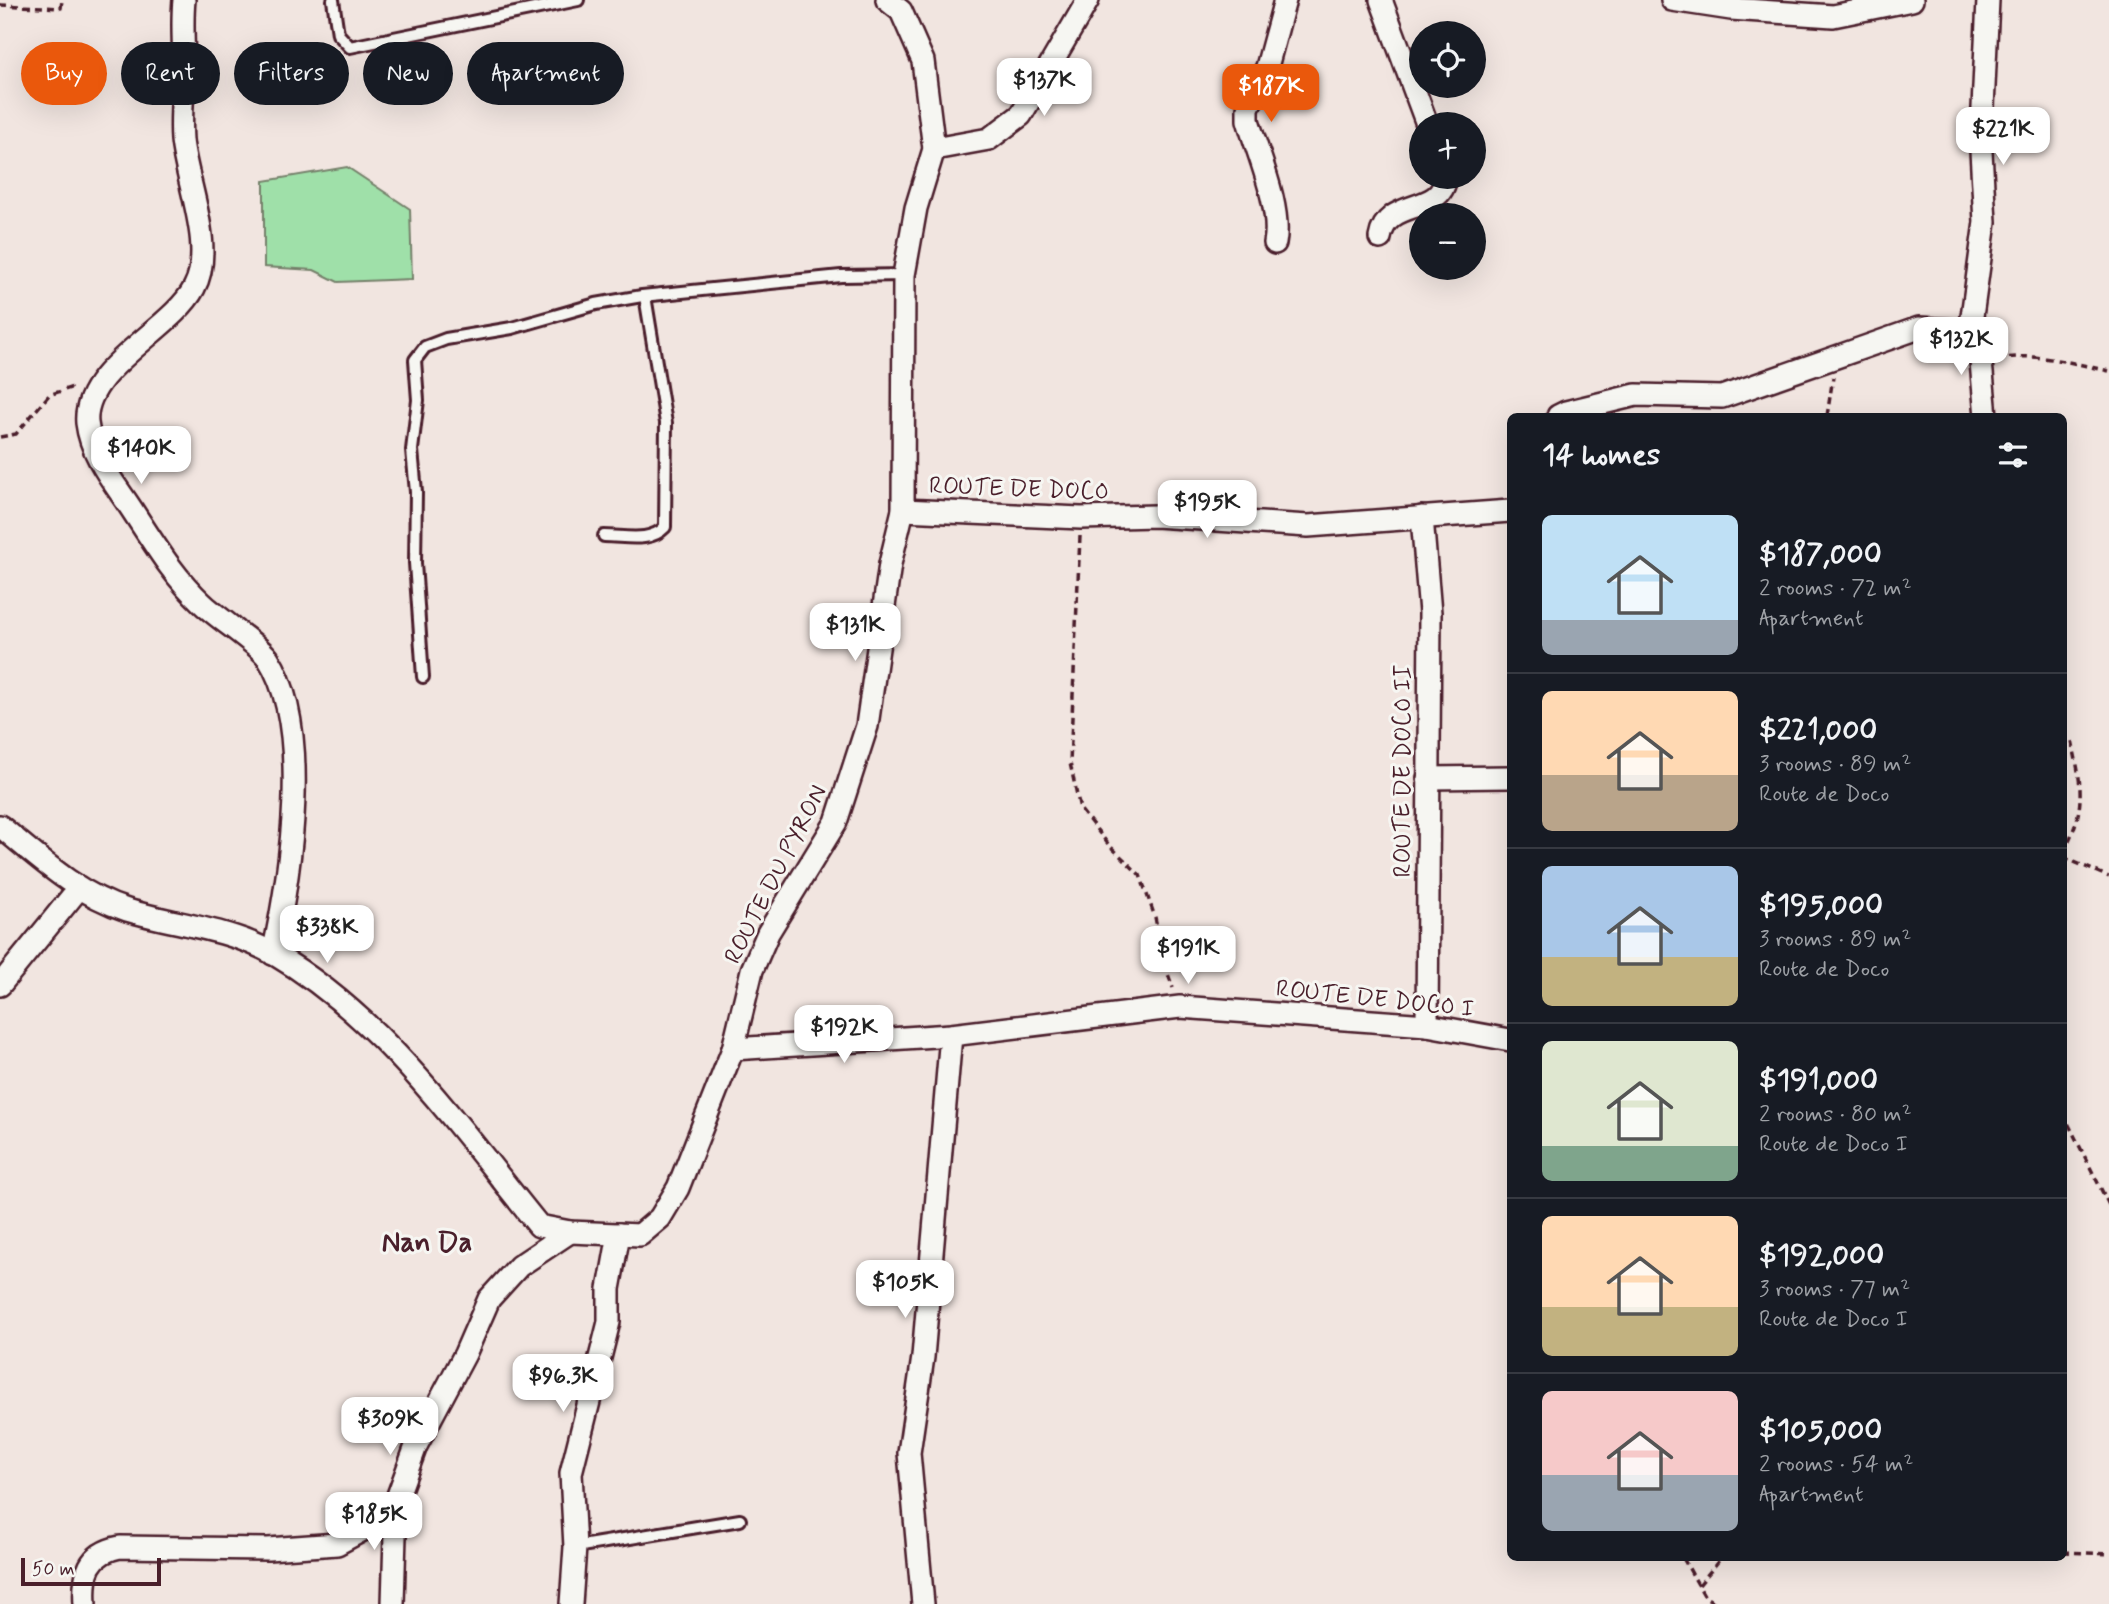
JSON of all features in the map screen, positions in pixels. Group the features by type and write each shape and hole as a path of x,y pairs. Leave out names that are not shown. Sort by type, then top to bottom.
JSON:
{"street":[{"path":"184,0 182,139 198,222 200,272 194,288 183,303 137,344 94,390 87,415 88,426 99,459 176,578 202,604 266,655 279,680 290,713 293,820 285,899 274,954"},
{"name":"ROUTE DU PYRON","path":"0,826 68,883 126,909 235,936 274,954 343,1001 398,1053 539,1226 570,1232 640,1235 660,1218 678,1188 733,1049 741,1010 763,946 836,822 867,726 890,564 903,510 904,275 916,208 934,149 923,61 901,11 887,0"},
{"path":"934,149 989,139 1021,115 1088,0"},
{"path":"1275,243 1278,229 1274,208 1248,120 1248,108 1279,32 1285,0"},
{"path":"1381,0 1423,112"},
{"path":"1671,0 1731,9 1833,16 1912,0"},
{"path":"1986,413 1981,362 1970,331 1985,222 1981,150 1988,0"},
{"path":"1380,238 1385,221 1391,216 1434,200 1443,189"},
{"path":"1564,413 1636,395 1722,397 1919,328 1970,331"},
{"name":"ROUTE DE DOCO","path":"903,510 1081,518 1155,516 1308,526 1507,511"},
{"name":"ROUTE DE DOCO II","path":"1422,517 1430,613 1427,1025"},
{"path":"1428,778 1507,776"},
{"path":"0,985 38,942 79,888"},
{"name":"ROUTE DE DOCO I","path":"733,1049 951,1035 1180,1007 1427,1025 1507,1039"},
{"path":"923,1604 909,1453 923,1357 951,1035"},
{"path":"393,1604 396,1501 416,1446 466,1354 489,1299 519,1266 570,1232"},
{"path":"571,1604 575,1546 571,1473 607,1333 610,1279 619,1234"},
{"path":"85,1604 86,1572 92,1559 107,1549 268,1549 337,1544 372,1525 396,1501"}],"lane":[{"path":"333,0 338,34 350,47 428,28 578,0"},
{"path":"424,677 415,563 416,492 412,450 418,400 415,360 425,347 446,338 512,328 596,304 645,296 841,276 904,275"},
{"path":"604,536 648,537 657,535 666,527 666,424 645,296"},
{"path":"575,1546 740,1520"}],"path":[{"path":"0,5 61,8 62,0"},
{"path":"1827,413 1837,355"},
{"path":"1981,362 2026,356 2109,371"},
{"path":"0,437 16,434 49,395 108,376"},
{"path":"1081,518 1070,763 1080,809 1109,845 1140,875 1155,917 1164,963 1180,1007"},
{"path":"2067,845 2078,825 2080,781 2071,736"},
{"path":"2067,859 2109,877"},
{"path":"2067,1121 2109,1205"},
{"path":"2067,1552 2109,1554"},
{"path":"1685,1561 1705,1597 1717,1604"},
{"path":"1699,1585 1718,1561"}],"green space":[{"path":"347,167 410,209 412,279 338,282 314,270 264,267 264,181"}],"district":[{"name":"Nan Da","path":"427,1241"}]}
